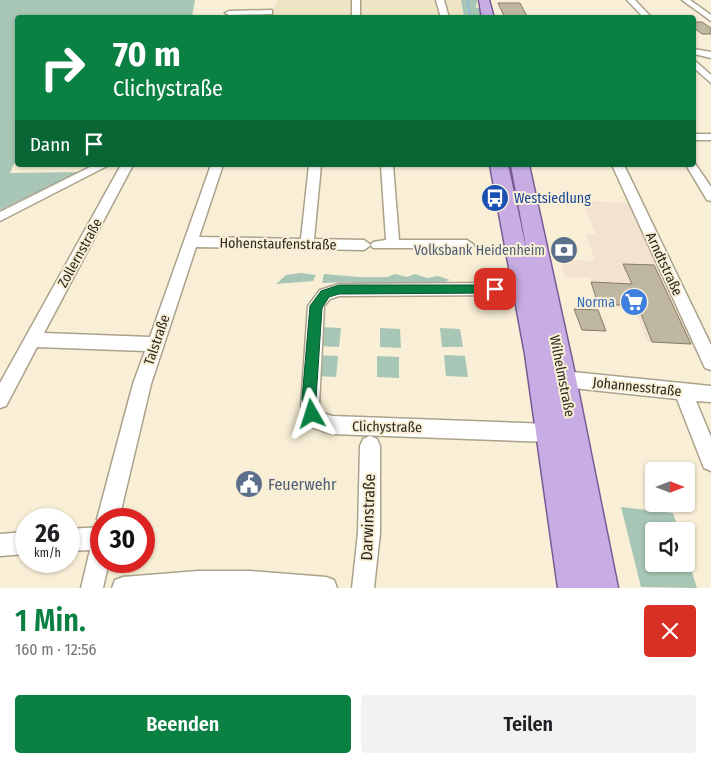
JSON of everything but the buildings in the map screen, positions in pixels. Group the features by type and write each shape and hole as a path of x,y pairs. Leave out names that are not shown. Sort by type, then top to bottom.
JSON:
{"main road":[{"path":"484,0 487,15"},
{"path":"499,167 525,291 575,588"},
{"name":"Wilhelmstraße","path":"520,167 602,588"}],"street":[{"path":"356,0 356,15"},
{"path":"440,0 444,15"},
{"path":"631,0 646,15"},
{"path":"686,0 711,19"},
{"path":"229,13 270,12"},
{"path":"696,52 711,55"},
{"path":"696,65 711,80"},
{"path":"696,137 711,137"},
{"path":"0,217 99,167"},
{"name":"Zollernstraße","path":"0,400 126,167"},
{"name":"Talstraße","path":"111,508 131,423 155,344 216,167"},
{"path":"307,245 315,167"},
{"path":"387,167 393,245"},
{"name":"Arndtstraße","path":"619,167 711,363"},
{"path":"693,167 711,197"},
{"name":"Hohenstaufenstraße","path":"191,242 364,245"},
{"path":"378,245 467,245"},
{"name":"Clichystraße","path":"525,291 495,289 339,290 325,294 316,306 310,406 317,420 332,425 550,433"},
{"path":"31,340 155,344"},
{"name":"Johannesstraße","path":"563,379 711,394"},
{"path":"683,391 711,461"},
{"name":"Darwinstraße","path":"363,588 369,533 370,446"},
{"path":"0,545 15,544"},
{"path":"92,588 95,573"},
{"path":"123,588 190,583 264,584 326,588"}],"shaded area":[{"path":"277,0 461,0 464,15 272,15"},
{"path":"583,202 630,203 694,345 647,342 635,309 599,306 590,278 565,277 560,260 595,261 586,234 596,234"}],"green space":[{"path":"0,0 195,0 192,15 15,15 15,162 10,173 79,172 0,210"},
{"path":"461,0 477,0 476,8 480,8 482,15 464,15"},
{"path":"301,273 316,275 313,281 276,284 286,275"},
{"path":"324,274 387,277 395,274 407,277 415,274 427,278 438,276 450,280 438,284 383,286 349,282 322,283"},
{"path":"320,327 341,328 339,347 318,346"},
{"path":"380,328 400,329 401,348 380,347"},
{"path":"440,328 460,329 463,347 442,347"},
{"path":"317,355 338,356 336,377 315,376"},
{"path":"444,355 465,356 468,377 446,376"},
{"path":"377,356 399,357 399,378 377,377"},
{"path":"621,507 645,510 645,512 673,513 676,522 645,522 645,572 692,572 697,588 641,587"}],"waterway":[{"path":"467,0 470,15"}],"place":[{"name":"Westsiedlung","path":"495,198"},
{"name":"Volksbank Heidenheim","path":"564,250"},
{"name":"Norma","path":"634,302"},
{"name":"Feuerwehr","path":"249,484"}],"route":[{"path":"312,414 309,399 316,306 317,302 325,294 334,290 495,289"}]}
